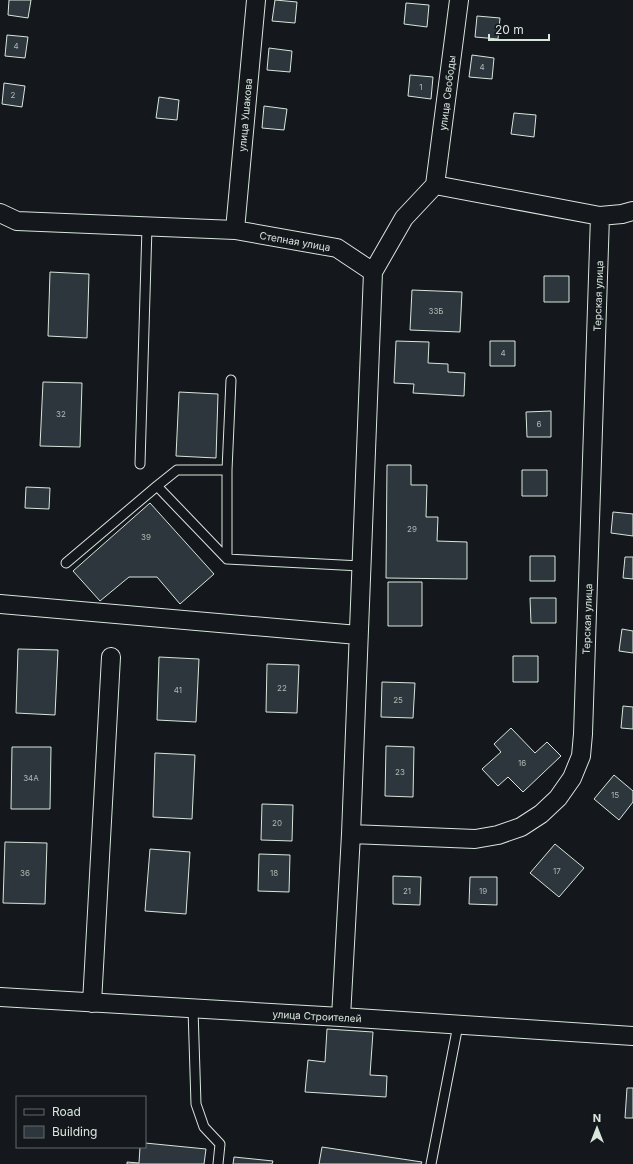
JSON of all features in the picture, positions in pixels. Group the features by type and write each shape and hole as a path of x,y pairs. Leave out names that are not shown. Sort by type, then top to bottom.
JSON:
{"street":[{"name":"улица Ушакова","path":"235,230 256,0"},
{"name":"улица Свободы","path":"435,185 459,0"},
{"path":"341,1017 351,834 373,272 404,218 435,185 600,216 622,214 633,211"},
{"name":"Степная улица","path":"0,213 17,221 235,230 337,248 373,272"},
{"name":"Терская улица","path":"351,834 475,839 498,835 521,827 541,814 558,798 572,778 581,756 583,734 600,216"},
{"path":"0,604 358,635"},
{"path":"92,1003 111,657"},
{"name":"улица Строителей","path":"0,997 633,1036"}],"lane":[{"path":"140,464 147,227"},
{"path":"228,559 227,470 231,380"},
{"path":"66,563 176,470 227,470"},
{"path":"156,486 228,559 361,566"},
{"path":"193,1009 196,1104 204,1127 220,1144 218,1164"},
{"path":"431,1164 458,1025"}],"building":[{"path":"9,0 31,0 28,18 8,15"},
{"path":"275,0 297,2 295,23 272,21"},
{"path":"406,3 429,5 427,27 404,24"},
{"path":"477,16 500,18 498,39 475,37"},
{"path":"7,35 28,37 25,58 5,56"},
{"path":"269,48 292,51 290,72 267,70"},
{"path":"472,55 494,58 492,79 469,77"},
{"path":"410,75 433,77 431,99 408,96"},
{"path":"4,83 25,86 22,107 2,104"},
{"path":"159,97 179,100 177,120 156,118"},
{"path":"264,106 287,109 284,130 262,128"},
{"path":"514,113 536,115 534,137 511,134"},
{"path":"50,272 89,274 87,338 48,336"},
{"path":"544,276 569,276 569,302 544,302"},
{"path":"412,290 462,292 460,332 410,330"},
{"path":"396,341 429,342 428,363 448,364 448,372 465,373 464,396 413,393 414,384 394,383"},
{"path":"490,341 515,341 515,366 490,366"},
{"path":"43,382 82,383 80,447 40,446"},
{"path":"179,392 218,394 216,458 176,456"},
{"path":"551,411 551,437 527,437 526,412"},
{"path":"387,465 411,465 411,485 427,485 426,517 438,517 437,541 467,542 467,579 386,578"},
{"path":"522,470 547,470 547,496 522,496"},
{"path":"26,487 50,488 49,509 25,508"},
{"path":"150,503 214,574 180,604 157,577 129,577 100,601 73,571"},
{"path":"613,512 633,514 633,536 611,533"},
{"path":"530,556 555,556 555,581 530,581"},
{"path":"625,557 633,557 633,579 623,578"},
{"path":"388,582 422,582 422,626 388,626"},
{"path":"530,598 556,598 556,623 531,623"},
{"path":"622,629 633,631 633,653 619,651"},
{"path":"18,649 58,650 55,715 16,713"},
{"path":"513,656 538,656 538,682 513,682"},
{"path":"159,657 199,659 196,722 157,720"},
{"path":"267,664 299,665 297,713 266,712"},
{"path":"382,682 415,683 413,718 381,717"},
{"path":"623,706 633,707 633,729 621,728"},
{"path":"511,728 535,753 547,742 561,756 523,792 508,777 498,786 482,769 501,752 494,744"},
{"path":"386,746 414,747 413,797 385,796"},
{"path":"12,747 51,747 50,809 11,809"},
{"path":"155,753 195,755 192,819 153,817"},
{"path":"614,775 633,791 633,802 619,820 594,799"},
{"path":"262,804 293,805 292,841 261,840"},
{"path":"5,842 47,843 45,904 3,903"},
{"path":"555,844 584,868 559,897 530,873"},
{"path":"150,849 190,852 186,914 145,911"},
{"path":"259,854 290,855 289,892 258,891"},
{"path":"393,876 421,877 420,905 393,904"},
{"path":"470,877 497,877 497,905 469,904"},
{"path":"327,1029 373,1032 370,1075 387,1076 386,1097 305,1092 308,1060 325,1062"},
{"path":"627,1088 633,1088 633,1118 625,1118"},
{"path":"146,1143 206,1149 204,1164 127,1164 127,1162 139,1163 140,1148 146,1148"},
{"path":"322,1147 422,1162 421,1164 319,1164"},
{"path":"234,1157 273,1161 272,1164 233,1164"}]}
